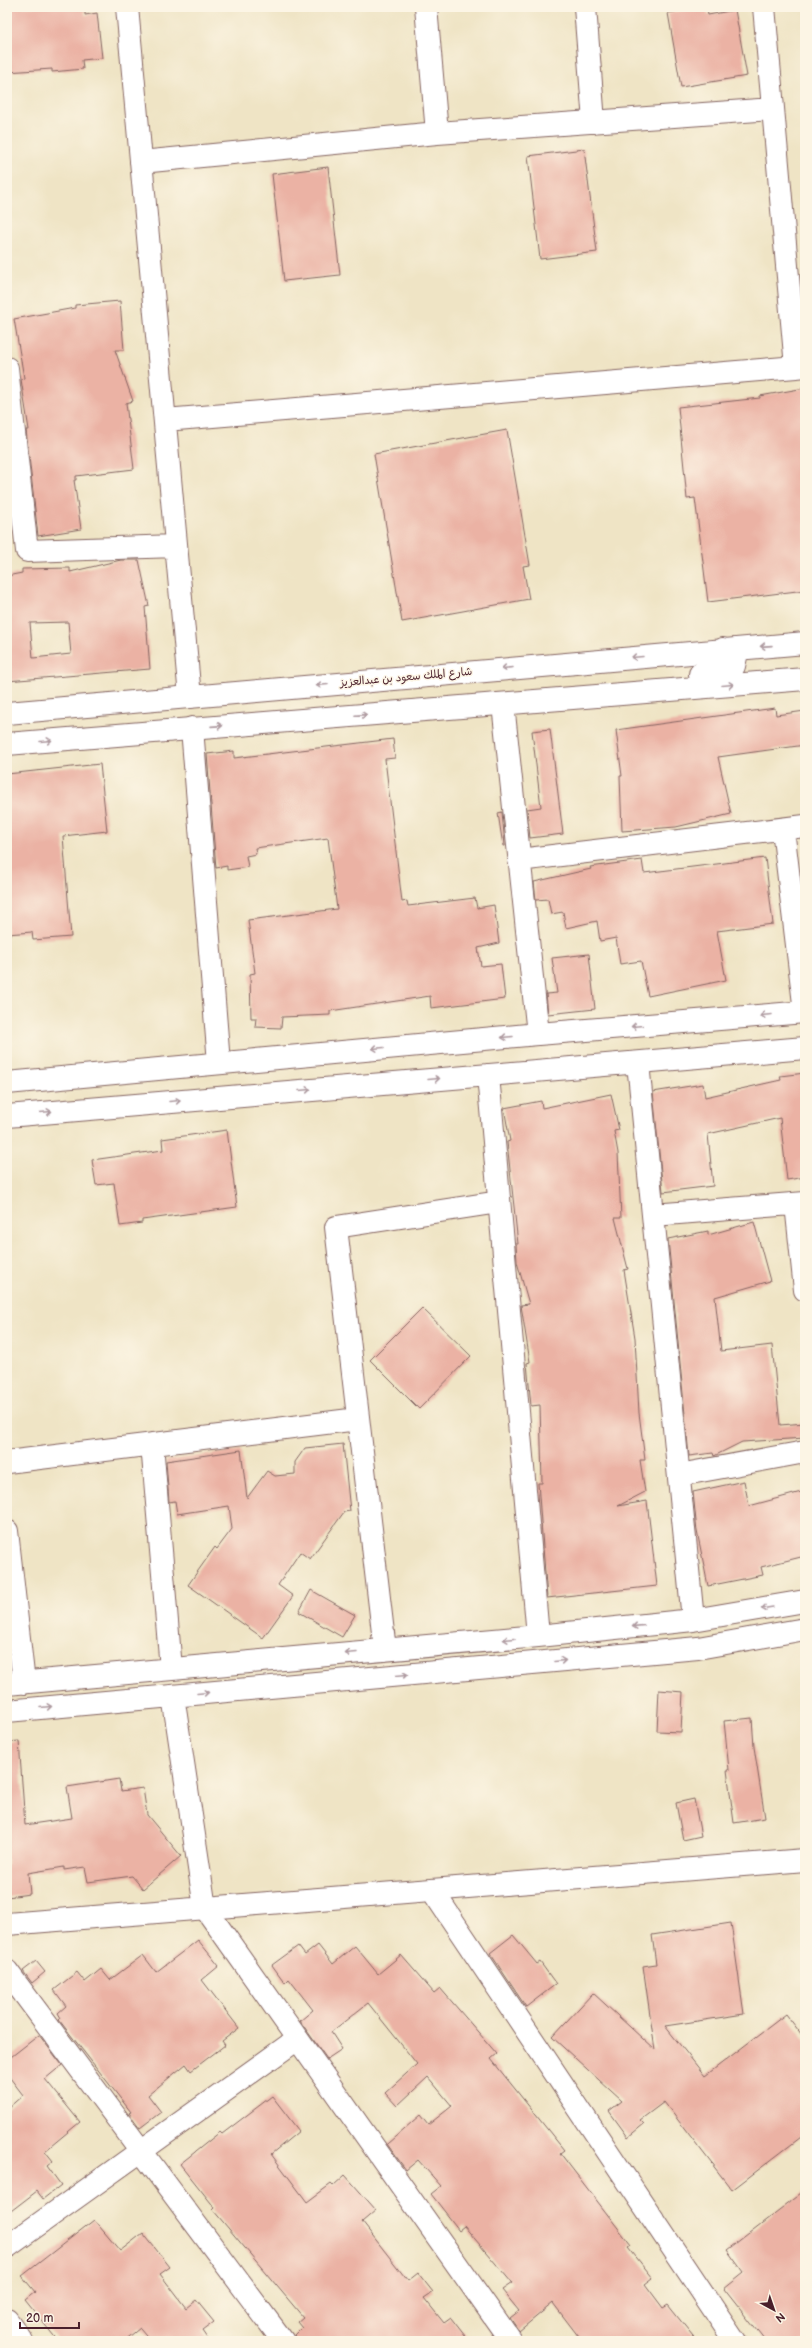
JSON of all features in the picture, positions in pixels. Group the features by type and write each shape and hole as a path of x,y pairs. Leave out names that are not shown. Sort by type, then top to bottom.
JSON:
{"street":[{"path":"127,7 190,697"},
{"path":"426,7 437,133"},
{"path":"585,7 594,122"},
{"path":"165,420 801,367 772,109 764,7"},
{"path":"141,162 437,133 772,109"},
{"path":"7,368 28,551 176,546"},
{"name":"شارع الملك سعود بن عبدالعزيز","path":"7,713 805,643"},
{"path":"558,699 620,681 725,671 731,669 737,662 734,654 723,649"},
{"path":"7,744 805,679"},
{"path":"503,704 538,1034"},
{"path":"192,728 218,1063"},
{"path":"519,860 805,826"},
{"path":"7,1083 538,1034 805,1012 782,829"},
{"path":"7,1116 805,1048"},
{"path":"638,1063 693,1620"},
{"path":"488,1075 538,1636"},
{"path":"385,1650 336,1227 499,1202"},
{"path":"653,1215 800,1203 805,1290"},
{"path":"7,1462 358,1419"},
{"path":"152,1444 171,1669"},
{"path":"679,1476 805,1452"},
{"path":"7,1531 15,1683 538,1636 693,1620 805,1602"},
{"path":"7,1710 698,1648 805,1629"},
{"path":"173,1696 205,1908 296,2040 511,2341"},
{"path":"7,1924 805,1860"},
{"path":"432,1890 734,2341"},
{"path":"7,1971 283,2341"},
{"path":"7,2247 140,2149 296,2040"},
{"path":"7,2320 22,2341"}],"building":[{"path":"7,7 85,7 85,15 97,13 102,58 82,60 83,69 52,72 52,69 7,72"},
{"path":"707,7 708,15 735,10 747,76 681,87 668,13"},
{"path":"584,149 597,252 540,259 528,156"},
{"path":"328,167 340,275 284,281 272,174"},
{"path":"120,301 124,350 115,350 133,401 126,403 134,469 76,476 76,480 74,480 81,529 38,536 26,430 29,430 21,379 24,378 14,319 75,308 75,305"},
{"path":"805,388 805,590 708,602 695,498 687,499 678,407 760,398 760,396"},
{"path":"507,430 530,565 523,566 529,599 402,622 374,454"},
{"path":"121,560 139,560 149,606 145,607 150,669 7,681 7,576 22,573 22,569 70,568 70,572","holes":["68,622 71,654 33,658 30,623"]},
{"path":"775,708 776,715 805,711 805,745 718,757 731,814 676,827 622,831 620,776 622,776 616,730"},
{"path":"550,729 563,834 530,838 527,809 541,807 532,731"},
{"path":"393,739 395,758 385,759 402,902 407,901 408,906 475,898 477,908 494,905 499,943 478,948 481,966 501,964 505,999 431,1008 430,996 330,1011 330,1015 282,1017 281,1028 255,1027 256,1018 251,1018 250,974 255,973 248,920 337,909 328,838 255,848 256,854 246,856 248,867 227,870 227,866 216,868 207,754 234,751 234,758"},
{"path":"100,764 107,831 63,836 71,937 33,940 32,932 7,934 7,774"},
{"path":"502,812 505,846 503,846 498,813"},
{"path":"765,858 773,924 717,931 726,980 648,996 641,961 620,964 616,938 600,941 597,921 566,928 563,912 551,914 548,899 536,900 534,882 591,869 590,867 642,860 644,873"},
{"path":"589,954 595,1009 548,1014 546,994 557,993 552,958"},
{"path":"805,1073 805,1177 787,1180 780,1118 708,1134 713,1186 663,1192 653,1092 703,1084 705,1097 781,1080 780,1076"},
{"path":"611,1094 619,1130 614,1131 618,1153 621,1218 615,1218 628,1269 624,1270 635,1338 639,1413 645,1460 640,1460 645,1492 618,1506 647,1501 657,1586 547,1598 538,1483 542,1483 540,1405 531,1406 527,1363 530,1362 521,1305 529,1304 517,1262 516,1244 518,1244 507,1142 510,1141 504,1108 541,1101 542,1108"},
{"path":"227,1130 237,1207 142,1220 142,1223 120,1226 114,1183 96,1185 92,1160 163,1150 162,1139"},
{"path":"754,1222 770,1281 715,1297 721,1351 772,1345 780,1425 805,1423 805,1438 742,1442 714,1456 713,1453 689,1456 668,1239 708,1231 708,1235"},
{"path":"422,1308 471,1356 419,1409 370,1360"},
{"path":"343,1444 350,1511 344,1512 310,1559 300,1552 278,1585 293,1596 263,1638 188,1585 215,1547 217,1549 232,1529 229,1506 177,1514 175,1501 169,1502 166,1461 241,1450 247,1498 267,1471 275,1476 295,1474 295,1462 305,1448"},
{"path":"744,1481 749,1506 805,1491 805,1556 761,1567 763,1575 708,1586 697,1531 693,1492"},
{"path":"311,1590 355,1615 342,1637 299,1612"},
{"path":"659,1690 683,1692 681,1732 657,1731"},
{"path":"752,1718 754,1747 765,1818 734,1823 727,1770 729,1770 724,1721"},
{"path":"19,1741 25,1825 72,1818 67,1787 119,1779 121,1791 143,1788 147,1815 181,1856 143,1889 132,1876 88,1882 85,1867 64,1870 64,1867 28,1873 30,1894 7,1897 7,1742"},
{"path":"694,1799 701,1836 683,1840 676,1803"},
{"path":"731,1923 744,2014 665,2026 705,2076 786,2014 805,2039 805,2134 732,2190 664,2102 640,2120 644,2124 628,2137 609,2111 622,2101 552,2037 593,1993 655,2050 643,1966 656,1964 652,1935"},
{"path":"513,1935 537,1964 540,1962 556,1984 526,2007 490,1953"},
{"path":"198,1940 219,1966 202,1980 239,2028 222,2041 225,2045 191,2071 186,2064 148,2095 161,2112 140,2128 129,2113 131,2112 59,2020 61,2018 58,2013 66,2006 54,1990 77,1972 85,1982 101,1969 110,1980 143,1955 156,1972"},
{"path":"318,1945 333,1964 355,1946 378,1974 401,1955 434,1993 440,1988 497,2054 491,2059 564,2150 560,2153 631,2245 628,2247 653,2278 645,2284 663,2308 668,2305 697,2341 582,2341 553,2303 519,2331 510,2318 519,2311 502,2290 512,2283 464,2226 459,2230 431,2194 441,2186 418,2160 406,2170 387,2144 420,2115 428,2125 452,2106 428,2077 397,2106 385,2093 417,2064 368,2003 331,2032 342,2049 327,2059 300,2021 313,2010 289,1979 285,1983 272,1965 298,1946 305,1955"},
{"path":"36,1961 45,1972 32,1983 23,1971"},
{"path":"39,2035 62,2065 45,2079 80,2122 45,2151 53,2161 47,2166 61,2185 43,2199 37,2191 7,2214 7,2109 23,2095 7,2074 7,2060"},
{"path":"272,2096 299,2131 271,2154 307,2202 331,2184 333,2186 345,2175 376,2210 362,2222 408,2281 418,2273 433,2292 424,2298 444,2323 451,2318 469,2341 295,2341 294,2336 302,2328 297,2322 303,2317 213,2210 215,2208 180,2164 220,2132 222,2134"},
{"path":"805,2190 805,2341 765,2341 724,2289 744,2273 727,2250"},
{"path":"94,2220 120,2251 143,2233 170,2267 160,2274 186,2308 196,2300 214,2322 202,2331 209,2341 151,2341 140,2328 124,2341 58,2341 25,2300 35,2292 22,2276"}]}
